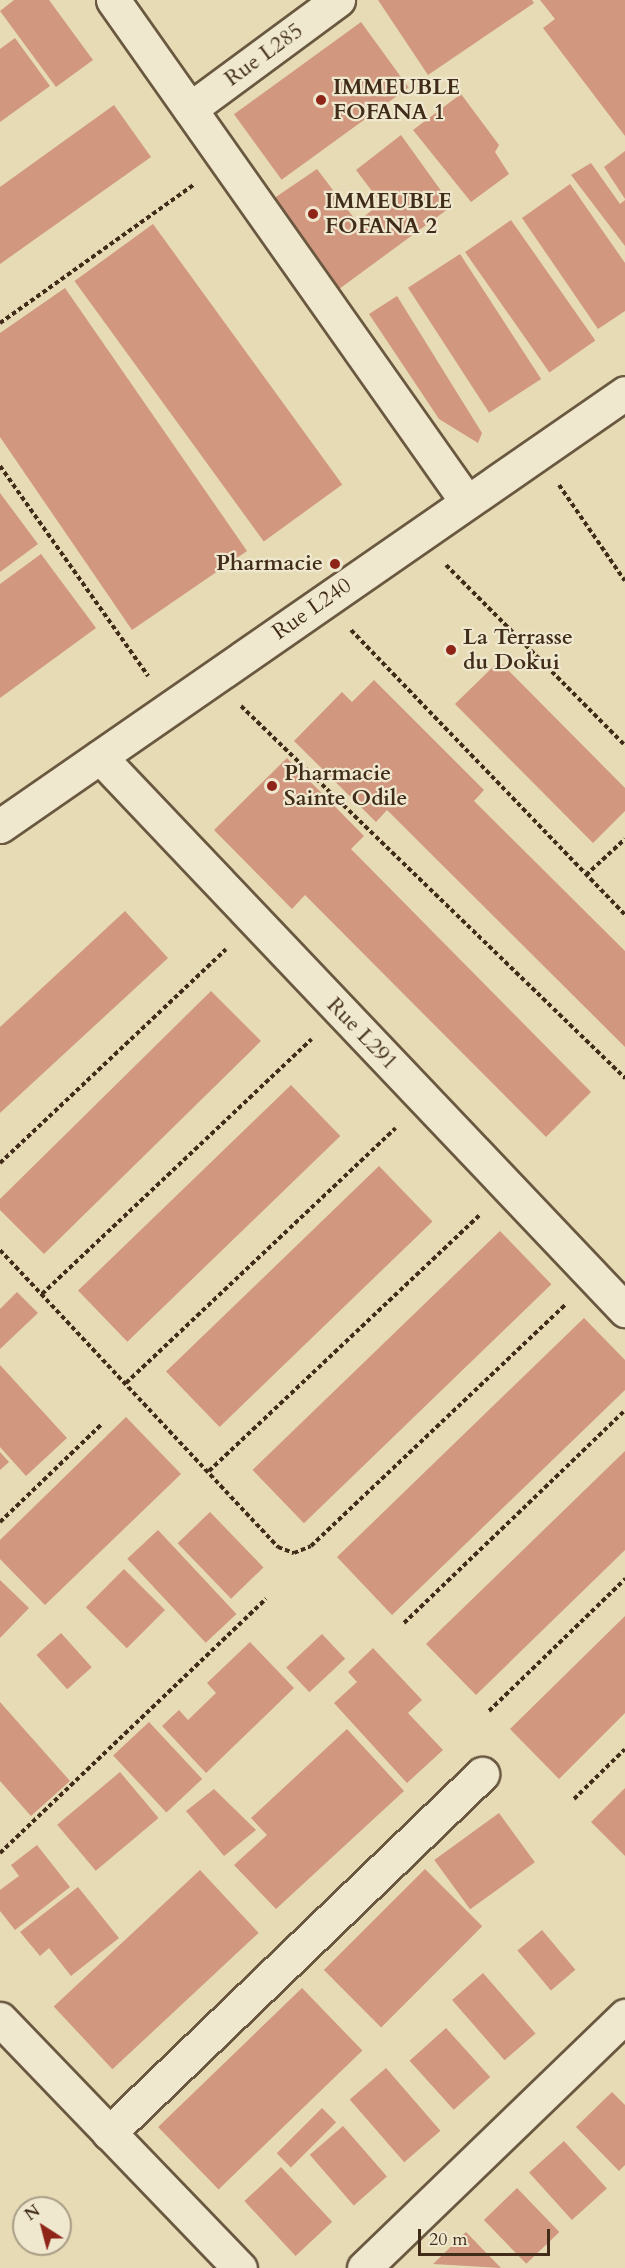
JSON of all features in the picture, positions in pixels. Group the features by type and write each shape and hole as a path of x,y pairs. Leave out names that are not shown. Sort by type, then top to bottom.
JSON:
{"street":[{"path":"113,0 467,502"},
{"name":"Rue L285","path":"190,109 338,0"},
{"name":"Rue L240","path":"0,826 625,393"},
{"name":"Rue L291","path":"100,757 625,1310"},
{"path":"109,2133 482,1774"},
{"path":"364,2268 625,2016"},
{"path":"0,2019 240,2268"}],"path":[{"path":"0,322 227,161"},
{"path":"537,454 625,581"},
{"path":"0,466 171,708"},
{"path":"418,537 625,745"},
{"path":"323,602 625,915"},
{"path":"213,678 625,1078"},
{"path":"586,875 625,839"},
{"path":"0,1163 255,921"},
{"path":"42,1294 341,1011"},
{"path":"126,1383 425,1100"},
{"path":"209,1471 509,1188"},
{"path":"0,1250 278,1547 294,1553 311,1546 594,1278"},
{"path":"404,1623 625,1410"},
{"path":"0,1522 102,1424"},
{"path":"489,1711 625,1579"},
{"path":"0,1853 266,1599"},
{"path":"574,1799 625,1749"}],"building":[{"path":"14,0 49,0 93,60 56,87 0,11"},
{"path":"378,0 532,0 534,3 428,75"},
{"path":"540,0 625,0 625,136 543,28 555,19"},
{"name":"IMMEUBLE FOFANA 1","path":"361,22 409,88 282,180 234,114"},
{"path":"15,38 50,86 0,122 0,49"},
{"path":"461,94 499,145 495,152 509,174 471,202 413,130"},
{"path":"114,105 151,157 0,264 0,187"},
{"name":"IMMEUBLE FOFANA 2","path":"401,135 452,206 331,295 267,203 317,169 357,222 381,203 356,170"},
{"path":"625,151 625,199 604,167"},
{"path":"591,163 620,204 625,200 625,246 571,175"},
{"path":"570,184 625,263 625,311 598,329 522,218"},
{"path":"511,220 595,340 549,373 465,252"},
{"path":"153,224 342,485 264,542 75,281"},
{"path":"460,254 541,379 489,413 408,288"},
{"path":"65,288 247,551 132,630 0,437 0,333"},
{"path":"397,296 482,433 478,443 439,419 369,314"},
{"path":"0,493 38,544 0,572"},
{"path":"41,554 96,628 0,698 0,584"},
{"path":"499,661 625,788 625,811 593,843 455,704"},
{"path":"374,680 484,790 474,801 625,951 625,1047 387,810 376,822 294,741 342,692 352,702"},
{"path":"287,758 364,836 351,849 591,1092 546,1137 305,895 292,909 214,830"},
{"path":"125,911 168,958 0,1113 0,1027"},
{"path":"211,991 261,1041 44,1254 0,1210 0,1199"},
{"path":"291,1085 340,1136 127,1342 78,1291"},
{"path":"379,1166 432,1221 220,1427 166,1372"},
{"path":"500,1231 551,1284 304,1523 253,1470"},
{"path":"17,1292 38,1313 0,1349 0,1309"},
{"path":"584,1318 625,1360 625,1390 392,1615 337,1557"},
{"path":"0,1365 67,1438 26,1476 0,1447"},
{"path":"126,1417 181,1474 45,1605 0,1559 0,1540"},
{"path":"625,1451 625,1550 476,1695 426,1644"},
{"path":"0,1452 9,1462 0,1470"},
{"path":"210,1512 263,1567 231,1599 178,1543"},
{"path":"158,1530 236,1614 206,1643 127,1559"},
{"path":"124,1569 165,1610 127,1648 86,1607"},
{"path":"0,1580 29,1608 0,1638"},
{"path":"625,1616 625,1713 559,1779 510,1729"},
{"path":"61,1633 92,1667 67,1689 36,1655"},
{"path":"322,1634 345,1659 309,1692 286,1667"},
{"path":"250,1642 294,1688 206,1773 162,1726 179,1710 188,1720 216,1693 207,1683"},
{"path":"373,1648 422,1700 408,1713 443,1750 407,1783 334,1703 357,1682 348,1672"},
{"path":"0,1702 70,1781 31,1816 0,1781"},
{"path":"149,1722 202,1779 166,1812 113,1755"},
{"path":"347,1729 404,1791 276,1909 234,1865 267,1835 251,1818"},
{"path":"120,1772 159,1818 96,1871 57,1825"},
{"path":"625,1788 625,1856 591,1822"},
{"path":"214,1789 256,1830 224,1856 186,1811"},
{"path":"499,1813 535,1862 470,1909 434,1860"},
{"path":"37,1845 70,1887 15,1930 0,1911 0,1890 19,1876 11,1865"},
{"path":"425,1869 482,1926 381,2027 324,1970"},
{"path":"200,1870 259,1933 112,2069 54,2006"},
{"path":"78,1887 119,1938 71,1976 49,1948 40,1956 20,1932"},
{"path":"542,1930 575,1970 551,1990 517,1951"},
{"path":"483,1973 535,2033 505,2060 452,2000"},
{"path":"302,1988 362,2051 219,2190 158,2127"},
{"path":"446,2028 490,2077 454,2110 410,2061"},
{"path":"386,2068 440,2131 404,2162 350,2099"},
{"path":"612,2092 625,2105 625,2165 619,2171 576,2127"},
{"path":"322,2108 336,2122 291,2167 277,2153"},
{"path":"343,2126 387,2177 354,2205 310,2155"},
{"path":"564,2141 607,2189 572,2220 529,2172"},
{"path":"281,2167 332,2222 296,2256 244,2201"},
{"path":"517,2188 559,2232 526,2264 484,2220"},
{"path":"466,2232 501,2268 433,2264"}],"place":[{"name":"IMMEUBLE FOFANA 1","path":"321,100"},
{"name":"IMMEUBLE FOFANA 2","path":"313,214"},
{"name":"Pharmacie","path":"335,564"},
{"name":"La Terrasse du Dokui","path":"451,650"},
{"name":"Pharmacie Sainte Odile","path":"272,786"}]}
